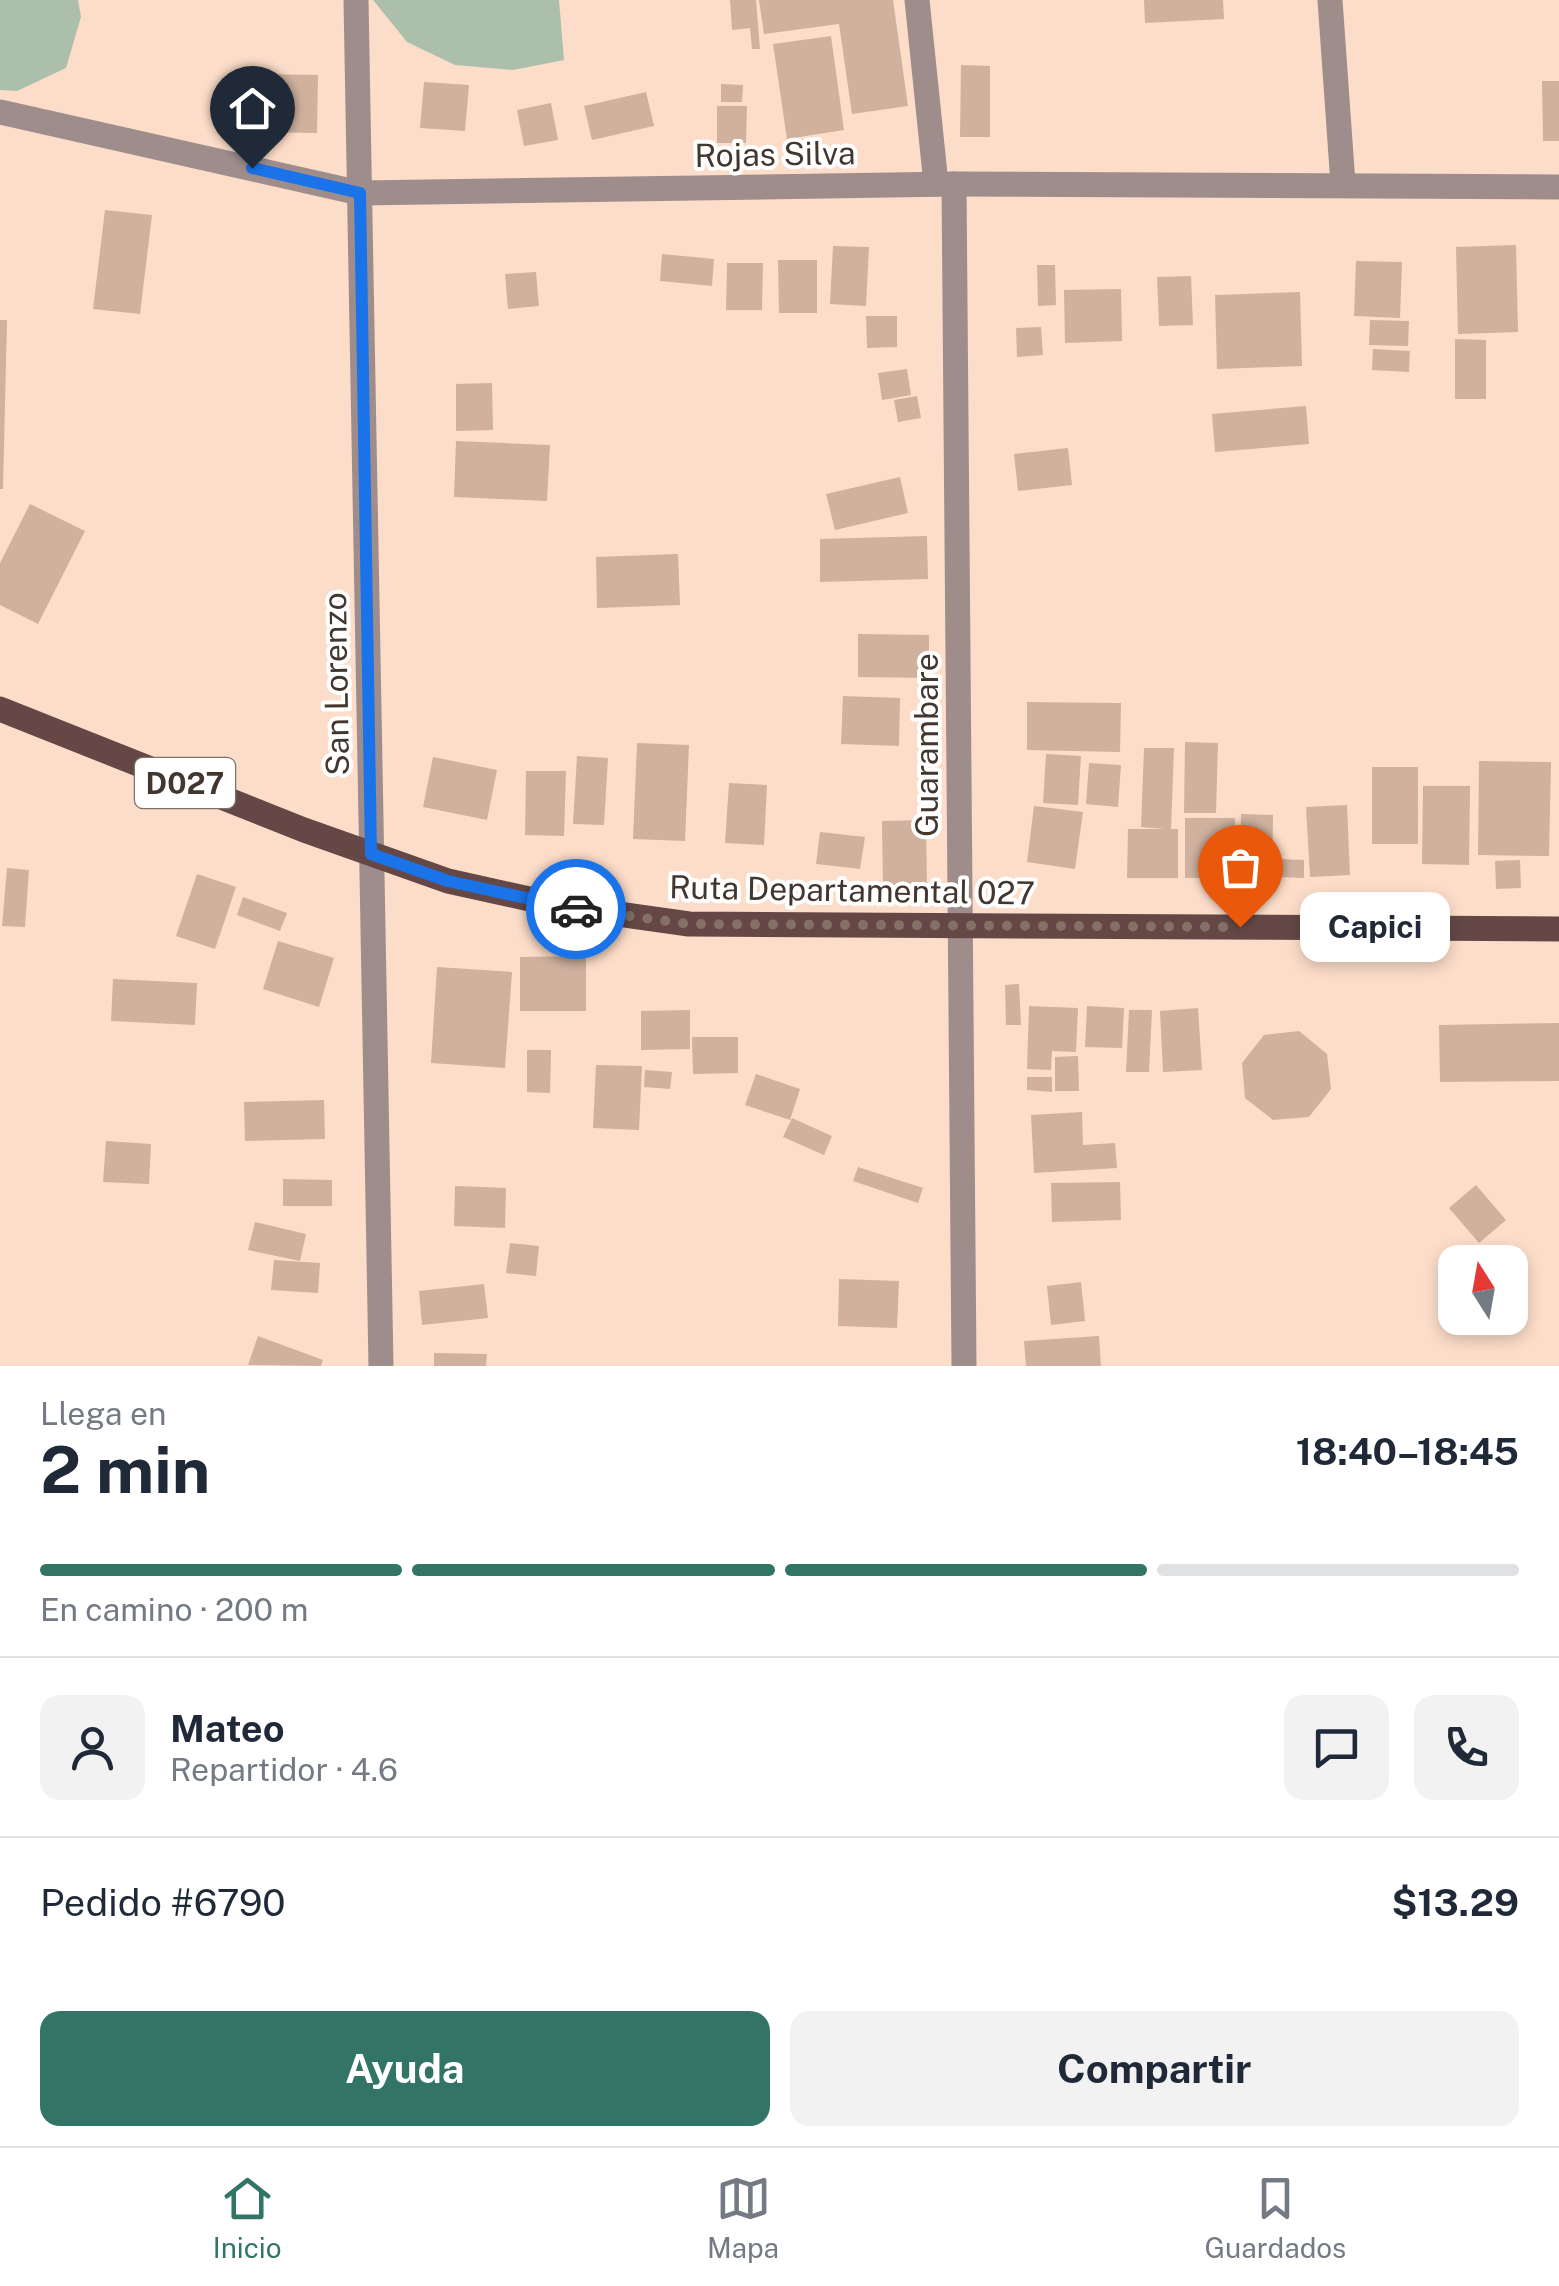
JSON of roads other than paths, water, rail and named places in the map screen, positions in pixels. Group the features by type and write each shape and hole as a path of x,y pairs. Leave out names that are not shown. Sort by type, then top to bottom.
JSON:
{"main road":[{"name":"Ruta Departamental 027","path":"0,709 371,854 448,881 561,906 689,924 1559,929"}],"street":[{"name":"San Lorenzo","path":"356,0 381,1366"},
{"name":"Guarambare","path":"916,0 945,184 960,926 964,1366"},
{"path":"1330,0 1343,184"},
{"name":"Rojas Silva","path":"0,112 360,193 945,184 1559,187"}],"place":[{"name":"Capici","path":"1240,927"}]}
